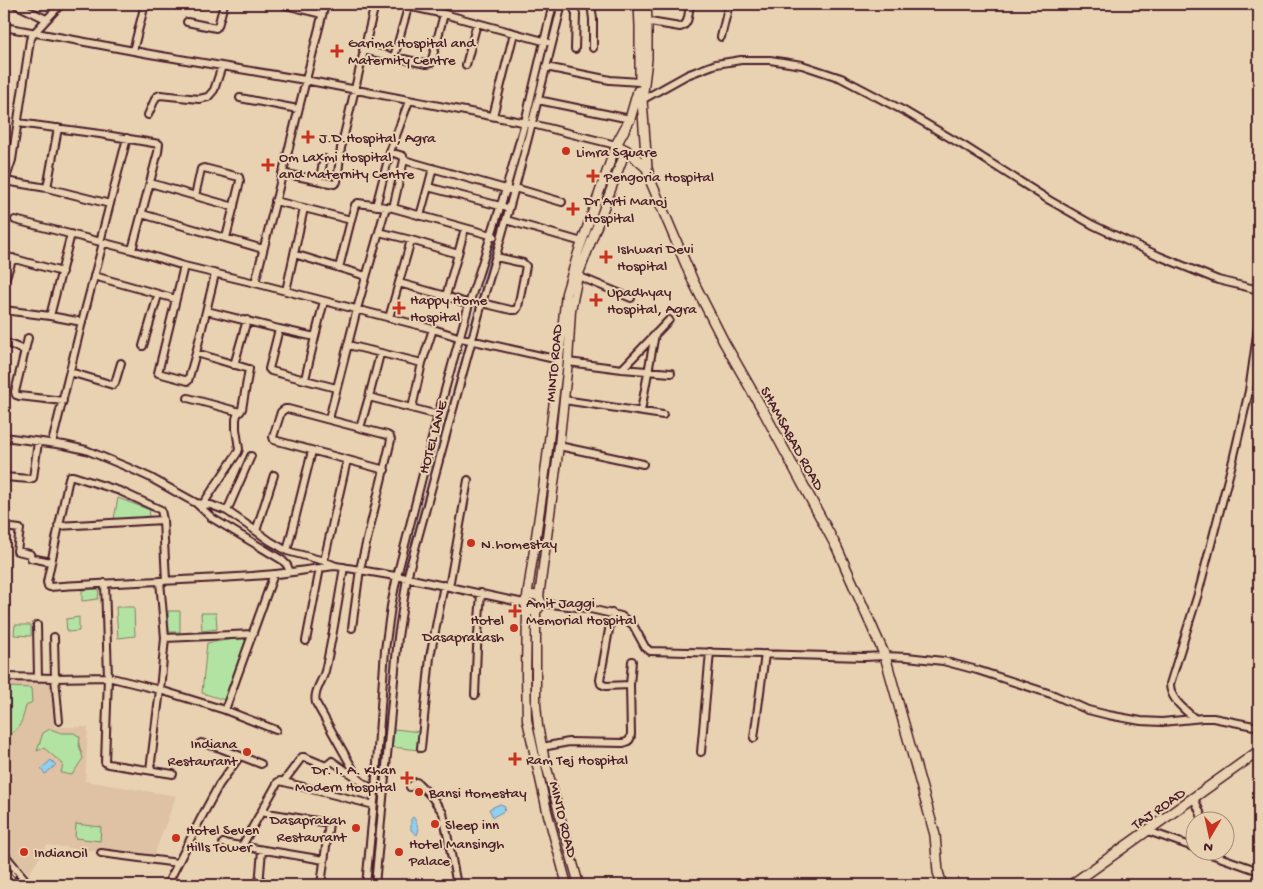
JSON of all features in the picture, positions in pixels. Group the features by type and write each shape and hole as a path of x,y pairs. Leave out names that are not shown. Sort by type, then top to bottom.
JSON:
{"main road":[{"name":"SHAMSABAD ROAD","path":"639,4 643,20 647,59 639,100"},
{"name":"SHAMSABAD ROAD","path":"646,4 643,20 639,100 647,168 651,182 693,282 837,548 885,656 935,835 938,872 942,885"},
{"name":"MINTO ROAD","path":"616,145 639,100"},
{"path":"616,145 626,150 647,168"},
{"name":"TAJ ROAD","path":"1071,885 1259,751"},
{"path":"4,857 27,885"},
{"path":"4,873 14,885"}],"street":[{"path":"15,4 46,19"},
{"path":"133,51 146,4"},
{"path":"187,22 216,28 224,4"},
{"path":"281,4 322,14"},
{"path":"255,283 325,4"},
{"path":"282,173 334,184 337,182 341,148 375,4"},
{"path":"366,885 385,650 391,606 438,415 470,304 528,123 557,6 541,4"},
{"path":"572,4 576,14 575,49"},
{"path":"591,4 593,48"},
{"path":"643,20 680,27 684,26 687,22 690,4"},
{"path":"722,37 729,4"},
{"path":"58,5 34,33 29,45 12,160 5,182 47,188 110,204"},
{"path":"394,57 408,5 548,42"},
{"path":"363,50 426,64 431,63 444,14"},
{"path":"466,65 477,23"},
{"path":"4,27 305,80 493,116 616,145"},
{"path":"493,116 514,33"},
{"name":"HOTEL LANE","path":"375,885 398,637 407,578 482,302 496,258 514,190 528,123 538,100 546,67 548,42"},
{"path":"639,100 687,75 716,64 741,60 770,60 802,65 841,78 906,112 1049,200 1099,228 1159,256 1218,280 1258,289 1259,297"},
{"path":"148,115 160,94 199,99 208,98 214,90 222,66"},
{"path":"546,67 610,80 639,82"},
{"path":"240,98 298,109"},
{"path":"538,100 630,119"},
{"path":"376,206 390,152 409,101"},
{"path":"18,123 159,144 132,250"},
{"path":"47,188 58,128"},
{"path":"52,444 127,138"},
{"name":"MINTO ROAD","path":"567,885 546,806 527,720 526,603 543,489 566,293 616,145"},
{"name":"MINTO ROAD","path":"540,600 564,400 571,310 578,276 626,150"},
{"path":"390,152 403,156 404,160 506,189 562,202"},
{"path":"319,181 324,159"},
{"path":"329,419 366,276 379,232 390,208 404,160"},
{"path":"420,216 433,168"},
{"path":"195,196 201,169 239,177 240,181 226,238"},
{"path":"150,182 234,207"},
{"path":"428,187 509,208"},
{"path":"275,201 351,220"},
{"path":"339,268 356,204 390,208 501,238"},
{"path":"286,291 304,208"},
{"path":"142,214 263,249"},
{"path":"15,220 132,250 184,266 433,329 472,341 559,360"},
{"path":"506,220 582,242"},
{"path":"446,296 465,228"},
{"path":"379,232 458,254"},
{"path":"50,316 71,234"},
{"path":"389,318 411,240"},
{"path":"294,254 366,276"},
{"path":"4,256 62,272"},
{"path":"4,282 14,258"},
{"path":"482,302 511,310 516,310 518,307 526,266 523,263 496,258"},
{"path":"184,266 158,373 188,381 215,274"},
{"path":"94,276 176,299"},
{"path":"578,276 631,298"},
{"path":"399,283 470,304"},
{"path":"143,346 158,294"},
{"path":"304,379 324,301"},
{"path":"4,310 82,322"},
{"path":"207,311 315,337"},
{"path":"234,365 247,320"},
{"path":"622,369 669,320"},
{"path":"1194,718 1179,704 1172,693 1170,684 1198,594 1237,443 1249,391 1259,321"},
{"path":"279,329 269,369 336,388"},
{"path":"412,408 422,363 433,329"},
{"path":"642,412 655,334"},
{"path":"28,338 15,392 16,395 63,400"},
{"path":"4,342 24,350"},
{"path":"348,346 422,363"},
{"path":"196,353 250,370 242,409 238,412 236,424 238,452 200,504"},
{"path":"360,428 380,354"},
{"path":"568,362 671,373"},
{"path":"70,372 113,385 116,383 121,363"},
{"path":"369,397 438,415"},
{"path":"188,398 238,412"},
{"path":"564,400 663,415"},
{"path":"352,628 360,569 385,470 391,442 390,437 329,419 284,409 281,412 273,437 274,440 385,470"},
{"path":"4,437 86,450 149,477 200,504 212,518 282,560 290,572"},
{"path":"4,477 30,480 33,478 38,442"},
{"path":"559,446 643,464"},
{"path":"287,550 312,451"},
{"path":"227,511 251,456"},
{"path":"324,561 346,460"},
{"path":"256,531 274,475"},
{"path":"150,770 165,638 163,581 163,520 162,511 120,491 70,476 68,478 47,582 50,587 105,582 163,581 274,574 336,566 398,576 526,603 533,612 541,606 540,600"},
{"path":"421,748 430,657 468,480"},
{"path":"200,504 211,505 227,511 270,541 287,550 336,566"},
{"path":"58,526 163,520"},
{"path":"4,527 20,529 17,552 30,554 31,558 51,562"},
{"path":"344,567 332,642 323,678 316,690 314,699 358,778"},
{"path":"306,641 320,568"},
{"path":"225,710 274,574"},
{"path":"105,582 108,677 105,762 173,774"},
{"path":"475,695 481,594"},
{"path":"526,603 532,595 540,600 621,616 633,625 645,647 650,651 885,656 943,661 1054,695 1088,710 1108,715 1141,721 1162,722 1213,718 1259,727"},
{"name":"MINTO ROAD","path":"536,611 536,704 538,726 556,803 579,885"},
{"path":"612,613 600,680 601,684 606,686 630,686"},
{"path":"37,625 38,678"},
{"path":"165,638 253,634"},
{"path":"54,637 59,721"},
{"path":"701,752 710,652"},
{"path":"754,738 764,654"},
{"path":"542,746 574,742 627,743 631,734 630,686 632,662"},
{"path":"4,677 108,677 160,690 225,710 276,730"},
{"path":"379,728 390,728"},
{"path":"201,743 220,748 261,764"},
{"path":"167,885 219,785 240,756"},
{"path":"284,781 304,757 326,766 332,761 375,791"},
{"path":"242,846 280,780 374,804"},
{"path":"410,787 414,783 418,783 431,796 443,813 457,885"},
{"path":"1194,798 1200,812"},
{"path":"546,806 556,803"},
{"path":"261,812 329,823 321,885"},
{"path":"372,823 381,823"},
{"path":"1148,831 1186,844"},
{"path":"223,843 324,860"},
{"path":"259,885 262,850"},
{"path":"101,853 178,863"},
{"path":"1236,861 1259,871"}],"shaded area":[{"path":"4,680 51,683 55,727 88,727 85,781 176,796 153,858 47,845 29,874 5,848 9,844 4,837"}],"green space":[{"path":"118,498 150,510 149,517 114,519"},
{"path":"99,589 98,599 82,601 82,590"},
{"path":"116,607 134,607 135,636 118,638"},
{"path":"168,611 180,611 180,632 169,632"},
{"path":"201,613 216,613 217,629 202,631"},
{"path":"79,617 79,631 67,632 66,619"},
{"path":"15,625 31,625 31,636 14,635"},
{"path":"243,638 247,642 225,700 202,693 207,643"},
{"path":"11,687 31,688 32,702 26,706 18,727 7,737 4,736 4,691"},
{"path":"50,729 61,733 74,733 80,737 79,745 83,758 72,775 61,773 63,764 44,748 37,751 43,733"},
{"path":"394,729 421,732 419,750 392,747"},
{"path":"76,824 101,827 100,841 75,838"}],"water":[{"path":"51,760 56,765 45,774 41,769"},
{"path":"500,804 505,806 504,811 493,817 489,809"},
{"path":"413,817 419,829 417,835 411,830 411,819"}],"waterway":[{"path":"510,188 528,125"},
{"path":"506,205 509,193"},
{"path":"468,337 504,210"},
{"path":"406,566 467,342"},
{"path":"388,706 394,638 403,582"},
{"path":"371,885 383,768"}],"railway":[{"path":"4,863 23,885"}],"place":[{"name":"Garima Hospital and Maternity Centre","path":"337,51"},
{"name":"J.D.Hospital, Agra","path":"308,137"},
{"name":"Limra Square","path":"566,151"},
{"name":"Om Laxmi Hospital and Maternity Centre","path":"268,165"},
{"name":"Pengoria Hospital","path":"593,176"},
{"name":"Dr Arti Manoj Hospital","path":"573,209"},
{"name":"Ishwari Devi Hospital","path":"606,257"},
{"name":"Upadhyay Hospital, Agra","path":"596,300"},
{"name":"Happy Home Hospital","path":"399,308"},
{"name":"N.homestay","path":"471,543"},
{"name":"Amit Jaggi Memorial Hospital","path":"515,611"},
{"name":"Hotel Dasaprakash","path":"514,628"},
{"name":"Indiana Restaurant","path":"247,752"},
{"name":"Ram Tej Hospital","path":"515,759"},
{"name":"Dr. I. A. Khan Modern Hospital","path":"407,778"},
{"name":"Bansi Homestay","path":"419,792"},
{"name":"Sleep inn","path":"435,824"},
{"name":"Dasaprakah Restaurant","path":"356,828"},
{"name":"Hotel Seven Hills Tower","path":"176,838"},
{"name":"IndianOil","path":"24,852"},
{"name":"Hotel Mansingh Palace","path":"399,852"}]}
